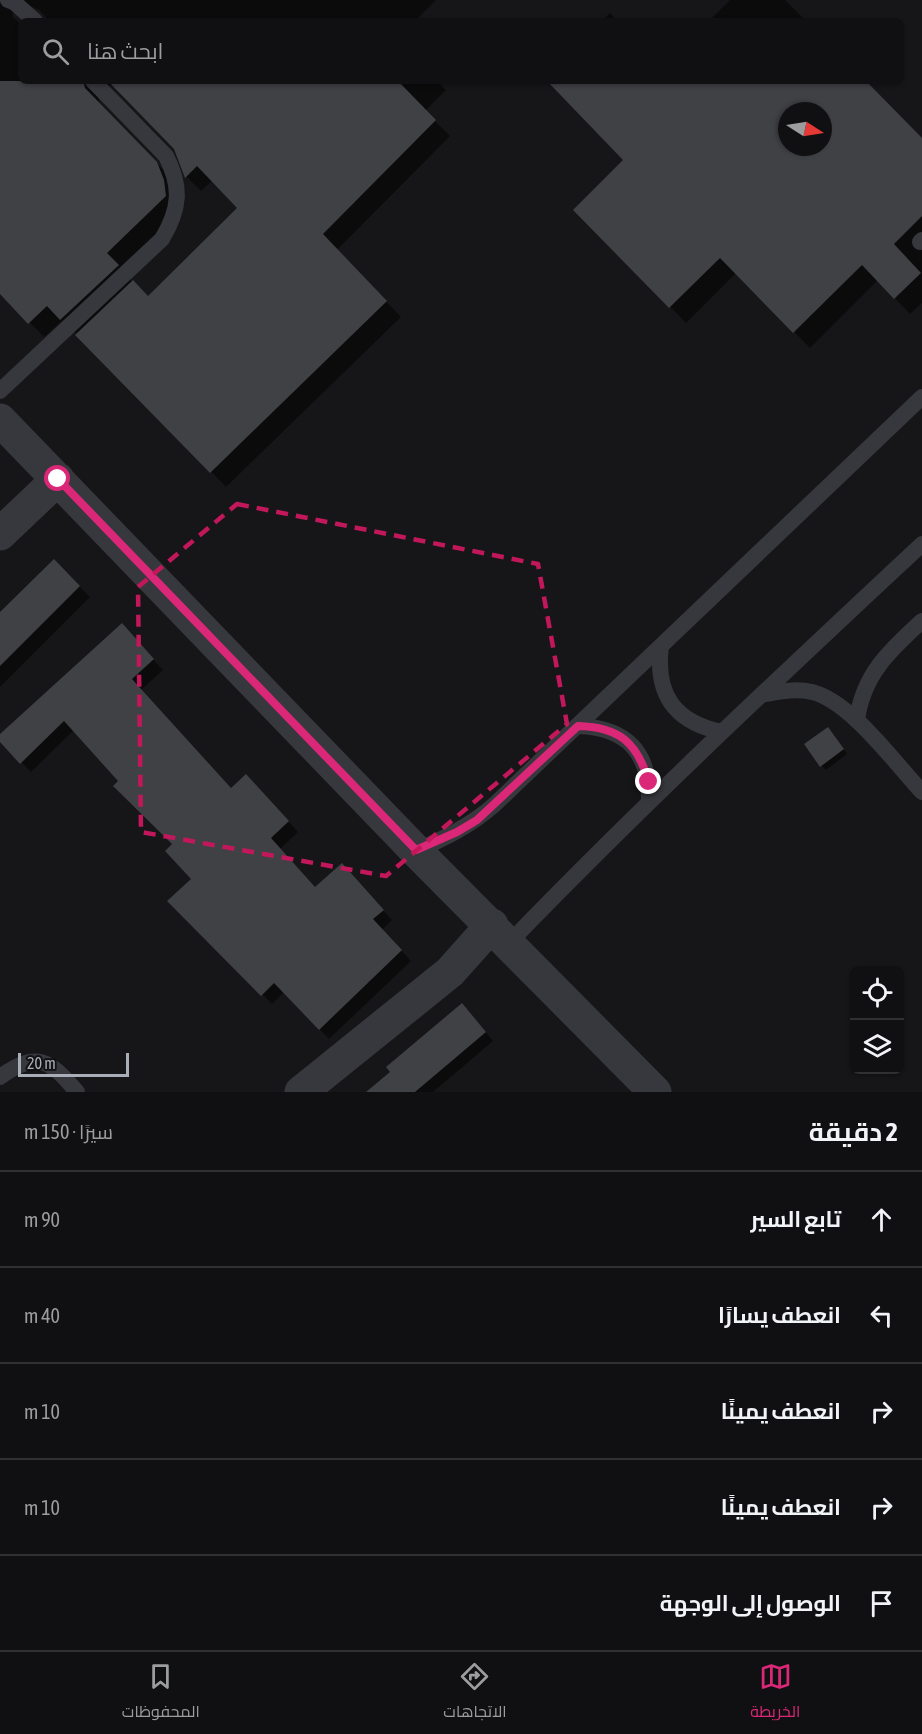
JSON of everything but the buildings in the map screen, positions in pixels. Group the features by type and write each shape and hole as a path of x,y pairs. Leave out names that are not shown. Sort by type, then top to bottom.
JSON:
{"street":[{"path":"0,420 416,850 655,1092"},
{"path":"0,534 58,479"},
{"path":"301,1092 442,979 461,961 501,934"}],"lane":[{"path":"8,0 15,3 32,18"},
{"path":"0,391 162,239 175,212 178,198 176,183 166,156 96,84"},
{"path":"416,850 457,832 477,820 922,397"},
{"path":"501,934 649,801 922,544"},
{"path":"857,720 859,702 875,670 922,621"},
{"path":"661,646 660,675 671,704 685,718 703,728 722,732"},
{"path":"760,696 786,690 813,692 837,703 857,720 922,792"},
{"path":"578,726 598,727 617,734 632,746 643,762 649,782 649,801"},
{"path":"0,1077 14,1066 27,1062 40,1062 59,1070 77,1092"}],"highlighted area":[{"path":"237,504 538,564 567,724 386,876 141,832 138,587"}],"route":[{"path":"58,479 416,850 437,842 477,820 578,726 598,727 617,734 632,746 643,762 649,782"}]}
